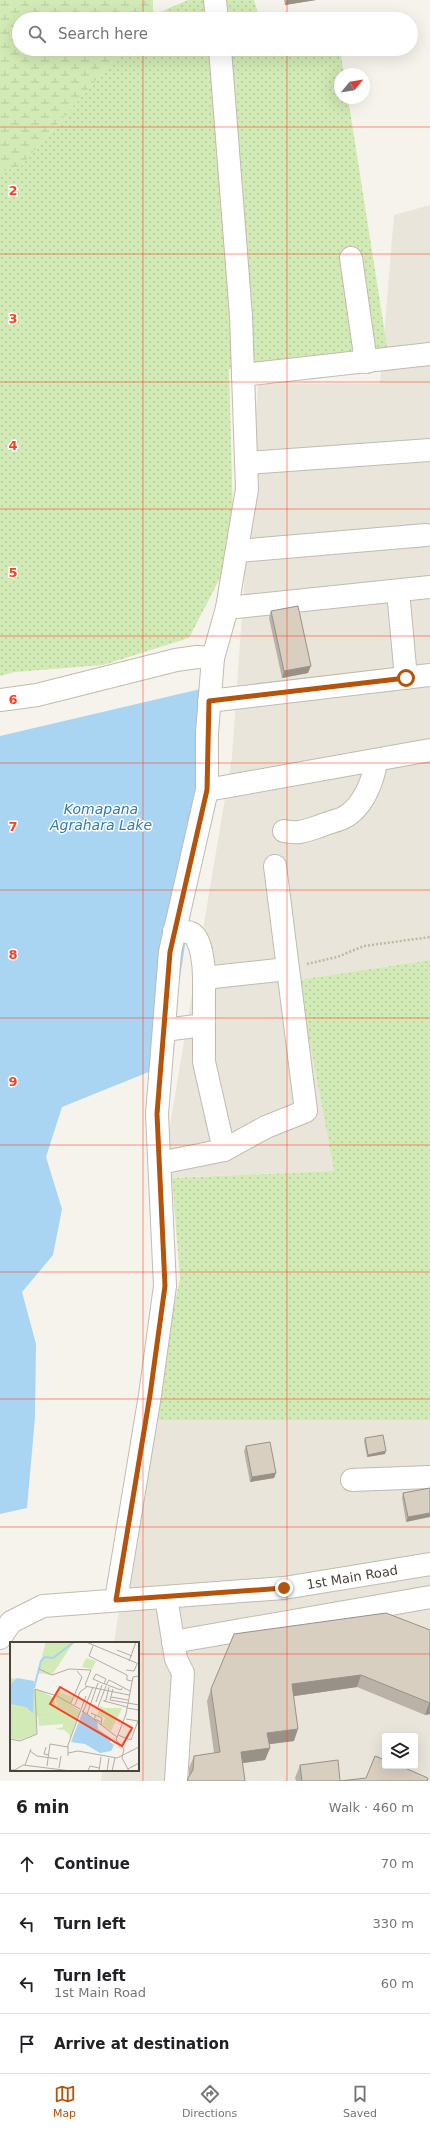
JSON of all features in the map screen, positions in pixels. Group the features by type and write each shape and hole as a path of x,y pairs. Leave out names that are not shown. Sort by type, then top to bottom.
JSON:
{"street":[{"path":"215,0 216,12"},
{"path":"116,1600 150,1395 165,1286 157,1114 170,952 207,790 209,701 213,658 227,608 238,551 247,489 241,316 221,56"},
{"path":"351,258 366,362"},
{"path":"243,375 430,354"},
{"path":"246,463 430,450"},
{"path":"238,551 426,535"},
{"path":"227,608 430,587"},
{"path":"398,591 406,678"},
{"path":"0,700 37,695 176,660 197,657 213,658"},
{"path":"209,701 430,675"},
{"path":"207,790 430,750"},
{"path":"284,831 298,833 344,817 356,808 375,774 376,760"},
{"path":"160,1163 224,1150 266,1127 306,1111 275,866"},
{"path":"174,931 190,933 196,938 204,964 204,1062 224,1150"},
{"path":"204,978 287,969"},
{"path":"164,1030 204,1026"},
{"path":"352,1480 430,1477"},
{"name":"1st Main Road","path":"0,1638 11,1622 43,1606 284,1588 430,1564"},
{"path":"166,1597 176,1659 183,1673 176,1781"},
{"path":"173,1642 430,1597"}],"path":[{"path":"287,969 337,957 364,946 430,937"}],"shaded area":[{"path":"430,205 430,960 298,980 334,1171 161,1178 232,757 258,384 380,384 394,215"},
{"path":"148,1420 430,1420 430,1781 101,1781 102,1771 139,1771 139,1642 114,1642"}],"green space":[{"path":"0,0 153,0 153,12 12,12 12,56 117,56 21,166 0,172"},
{"path":"188,0 254,0 258,12 160,12"},
{"path":"117,56 341,56 343,68 334,68 334,104 349,104 388,353 229,369 234,551 189,638 103,665 15,672 0,676 0,172 21,166"},
{"path":"430,960 430,1420 148,1420 180,1279 172,1178 334,1171 298,980"}],"water":[{"name":"Komapana Agrahara Lake","path":"222,684 184,952 166,1065 62,1107 46,1157 62,1209 53,1255 22,1292 36,1344 35,1417 27,1508 0,1514 0,736"}],"building":[{"path":"298,606 311,666 284,671 271,611"},
{"path":"383,1435 386,1451 368,1455 365,1438"},
{"path":"270,1442 276,1473 252,1477 246,1446"},
{"path":"430,1488 430,1513 408,1517 403,1493"},
{"path":"386,1613 430,1630 430,1703 361,1675 292,1684 298,1729 267,1733 270,1748 241,1752 245,1781 188,1781 188,1778 193,1770 194,1756 220,1752 211,1689 234,1634"},
{"path":"375,1756 382,1759 382,1769 407,1769 428,1778 427,1781 340,1781 366,1778"},
{"path":"338,1760 340,1781 302,1781 300,1765"}],"route":[{"path":"284,1588 116,1600 150,1395 165,1286 157,1114 170,952 207,790 207,733 209,701 406,678"}]}
